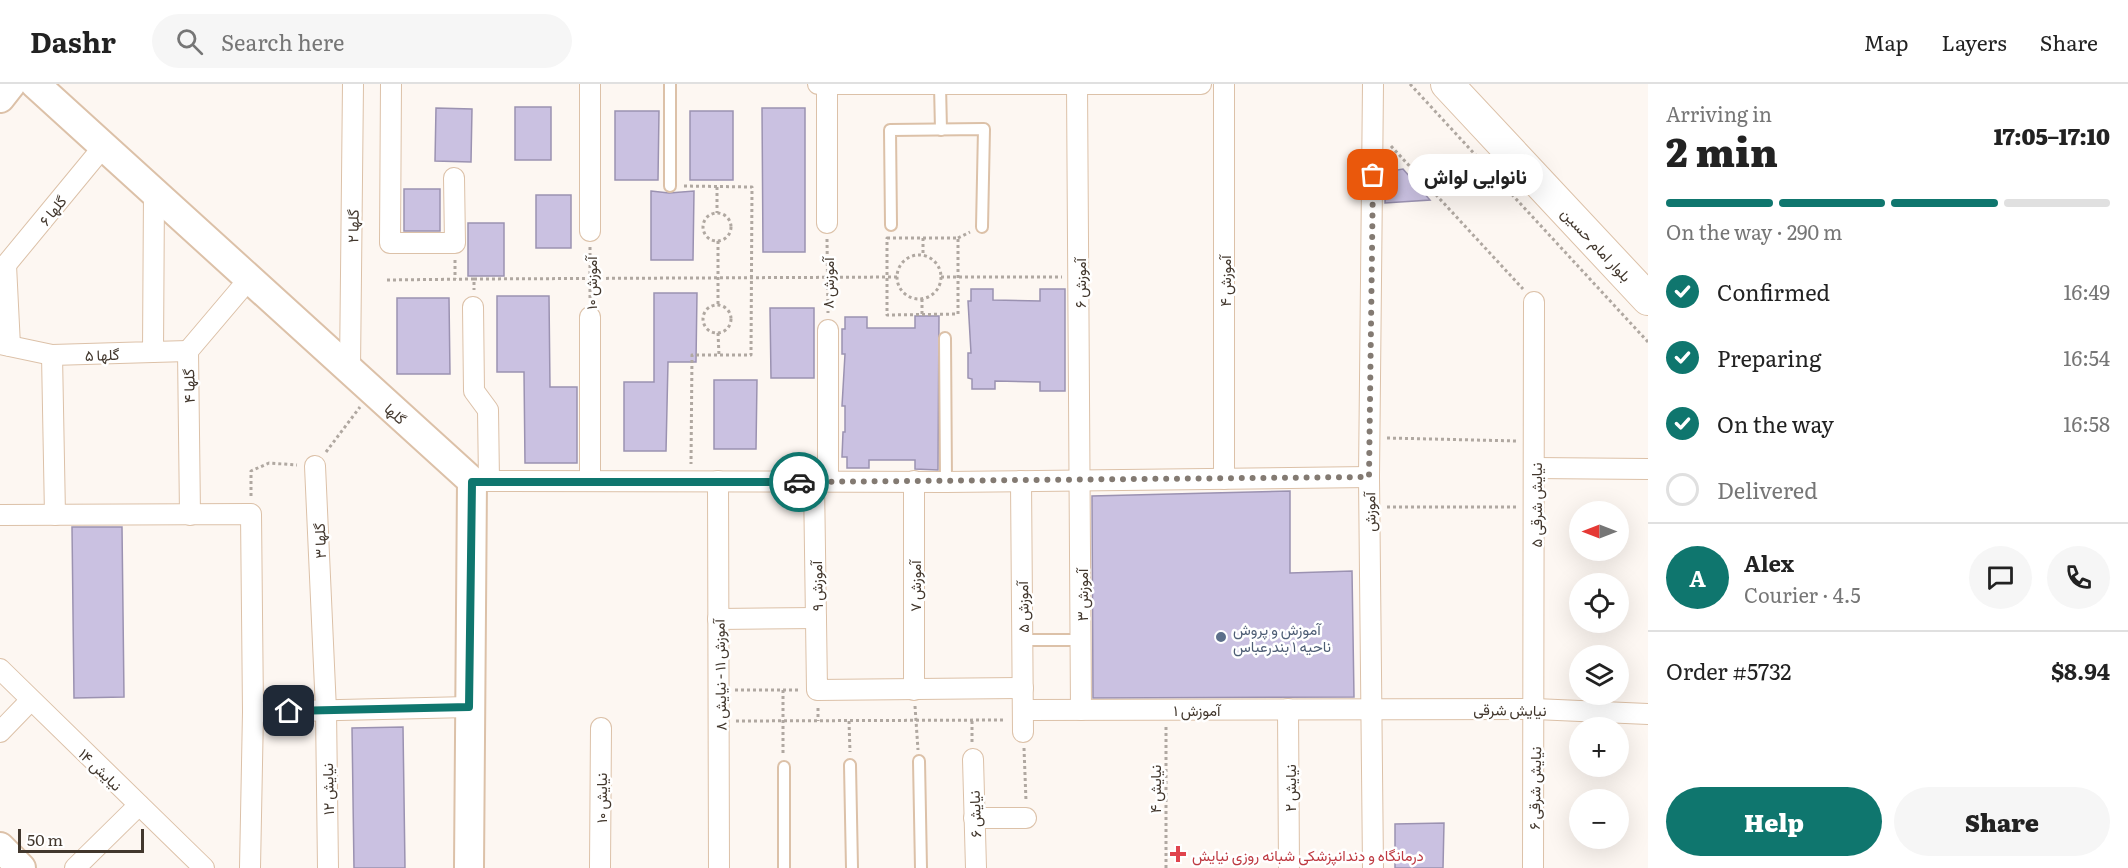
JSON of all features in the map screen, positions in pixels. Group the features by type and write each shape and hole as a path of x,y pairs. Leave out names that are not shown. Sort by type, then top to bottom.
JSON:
{"main road":[{"name":"بلوار امام حسین","path":"1447,84 1648,299"}],"street":[{"path":"0,98 11,84"},
{"name":"گلها","path":"35,84 350,369 371,391 480,481"},
{"name":"گلها ۲","path":"350,369 353,84"},
{"path":"391,84 390,243 455,243 454,178"},
{"path":"590,84 590,231"},
{"path":"818,84 1201,84"},
{"path":"827,84 827,223"},
{"name":"آموزش ۴","path":"1224,84 1224,479"},
{"path":"1369,477 1373,84"},
{"name":"آموزش ۶","path":"1077,85 1080,480"},
{"name":"گلها ۶","path":"3,268 103,147"},
{"path":"153,352 154,193"},
{"path":"3,268 5,345"},
{"name":"گلها ۴","path":"190,516 188,351 249,279"},
{"name":"نیایش شرقی ۵","path":"1534,302 1535,709"},
{"path":"469,868 469,707 480,481 489,410 474,391 473,307"},
{"name":"آموزش ۱۰","path":"590,317 590,482"},
{"name":"آموزش ۸","path":"821,482 828,330"},
{"name":"گلها ۵","path":"5,345 52,355 188,351"},
{"path":"52,355 55,515"},
{"name":"گلها ۳","path":"315,466 326,710"},
{"path":"1535,468 1648,469"},
{"name":"آموزش","path":"480,481 946,482 1369,477 1373,868"},
{"name":"آموزش ۳","path":"1080,480 1081,710"},
{"name":"آموزش ۵","path":"1021,481 1023,721"},
{"name":"آموزش ۱۱ - نیایش ۸","path":"718,482 719,868"},
{"name":"آموزش ۹","path":"817,690 816,618 821,482"},
{"name":"آموزش ۷","path":"914,482 915,690"},
{"path":"0,515 251,514 253,712 250,868"},
{"path":"718,619 816,618"},
{"name":"نیایش ۱۴","path":"0,669 30,701 204,868"},
{"path":"817,690 1023,688"},
{"path":"0,732 30,701"},
{"path":"253,712 469,707"},
{"name":"آموزش ۱","path":"1023,721 1081,710 1372,708"},
{"name":"نیایش شرقی","path":"1372,708 1535,709 1648,714"},
{"name":"نیایش ۲","path":"1288,709 1289,868"},
{"name":"نیایش شرقی ۶","path":"1533,868 1535,709"},
{"name":"نیایش ۱۲","path":"326,710 328,868"},
{"name":"نیایش ۱۰","path":"600,868 601,728"},
{"name":"نیایش ۶","path":"973,759 976,868"},
{"path":"75,868 139,805"},
{"path":"974,818 1026,818"},
{"path":"0,847 21,868"}],"lane":[{"path":"670,84 670,186"},
{"path":"940,84 941,130"},
{"path":"891,225 890,130 984,129 982,227"},
{"path":"945,338 946,482"},
{"path":"1022,640 1081,640"},
{"path":"919,761 921,868"},
{"path":"850,765 852,868"},
{"path":"784,767 784,868"}],"path":[{"path":"1410,84 1648,342"},
{"path":"1374,127 1534,302"},
{"path":"670,186 752,187 751,355 692,355 691,482"},
{"path":"717,187 717,213"},
{"path":"717,213 727,217 731,225 729,235 718,241 712,241 705,234 704,225 708,216 717,213"},
{"name":"آموزش ۸","path":"827,223 828,330"},
{"name":"آموزش ۱۰","path":"590,231 590,317"},
{"path":"887,238 923,238 958,238 958,314 887,315 887,238"},
{"path":"923,238 923,255"},
{"path":"718,241 718,305"},
{"path":"923,255 934,261 941,277 934,293 922,299 907,296 898,284 897,277 898,270 907,258 923,255"},
{"path":"387,280 897,277"},
{"path":"941,277 1078,278"},
{"path":"473,307 474,279"},
{"path":"922,299 922,314"},
{"path":"718,305 727,308 731,317 729,327 718,333 712,333 705,326 704,316 708,308 718,305"},
{"path":"718,333 718,355"},
{"path":"251,514 251,471 269,464 315,466 371,391"},
{"path":"1369,438 1535,441"},
{"path":"1369,507 1535,507"},
{"path":"720,690 817,690"},
{"path":"783,690 784,767"},
{"path":"915,690 919,761"},
{"name":"نیایش ۴","path":"1166,709 1166,868"},
{"path":"849,721 850,765"},
{"path":"720,722 1023,721 1026,818"}],"building":[{"path":"515,107 551,107 551,160 515,160"},
{"path":"436,108 472,109 471,162 435,161"},
{"path":"762,108 805,108 805,252 763,252"},
{"path":"615,111 659,111 658,180 615,180"},
{"path":"690,111 733,111 733,180 690,180"},
{"path":"1403,169 1430,200 1385,203 1386,172"},
{"path":"404,189 440,189 440,231 404,231"},
{"path":"651,191 669,193 694,191 693,260 651,260"},
{"path":"536,195 571,195 571,248 536,248"},
{"path":"468,223 504,223 504,276 468,276"},
{"path":"971,289 993,289 993,300 1040,301 1040,289 1065,289 1065,391 1040,391 1040,382 995,381 995,389 972,389 972,379 968,378 968,353 971,353 968,301 971,301"},
{"path":"654,293 697,293 696,362 668,362 666,451 624,451 624,382 654,382"},
{"path":"497,296 549,296 550,387 577,387 577,463 525,463 524,372 497,372"},
{"path":"397,298 449,298 450,374 397,374"},
{"path":"770,308 814,308 814,378 771,378"},
{"path":"915,316 939,316 938,470 915,469 915,460 869,460 869,468 847,468 847,457 842,457 843,432 845,432 845,406 842,406 845,354 842,354 842,329 845,329 845,317 867,317 867,328 915,328"},
{"path":"714,380 757,380 756,449 714,449"},
{"name":"آموزش و پروش ناحیه ۱ بندرعباس","path":"1290,491 1290,573 1352,571 1354,697 1093,698 1092,496"},
{"path":"72,527 122,527 124,697 74,698"},
{"path":"403,727 405,868 354,868 352,728"},
{"path":"1444,823 1443,868 1395,868 1395,824"}],"way so far":[{"path":"799,482 1369,477 1373,175"}],"place":[{"name":"نانوایی لواش","path":"1373,175"},
{"name":"آموزش و پروش ناحیه ۱ بندرعباس","path":"1221,637"},
{"name":"درمانگاه و دندانپزشکی شبانه روزی نیایش","path":"1178,854"}],"route":[{"path":"289,711 469,707 472,482 799,482"}]}
